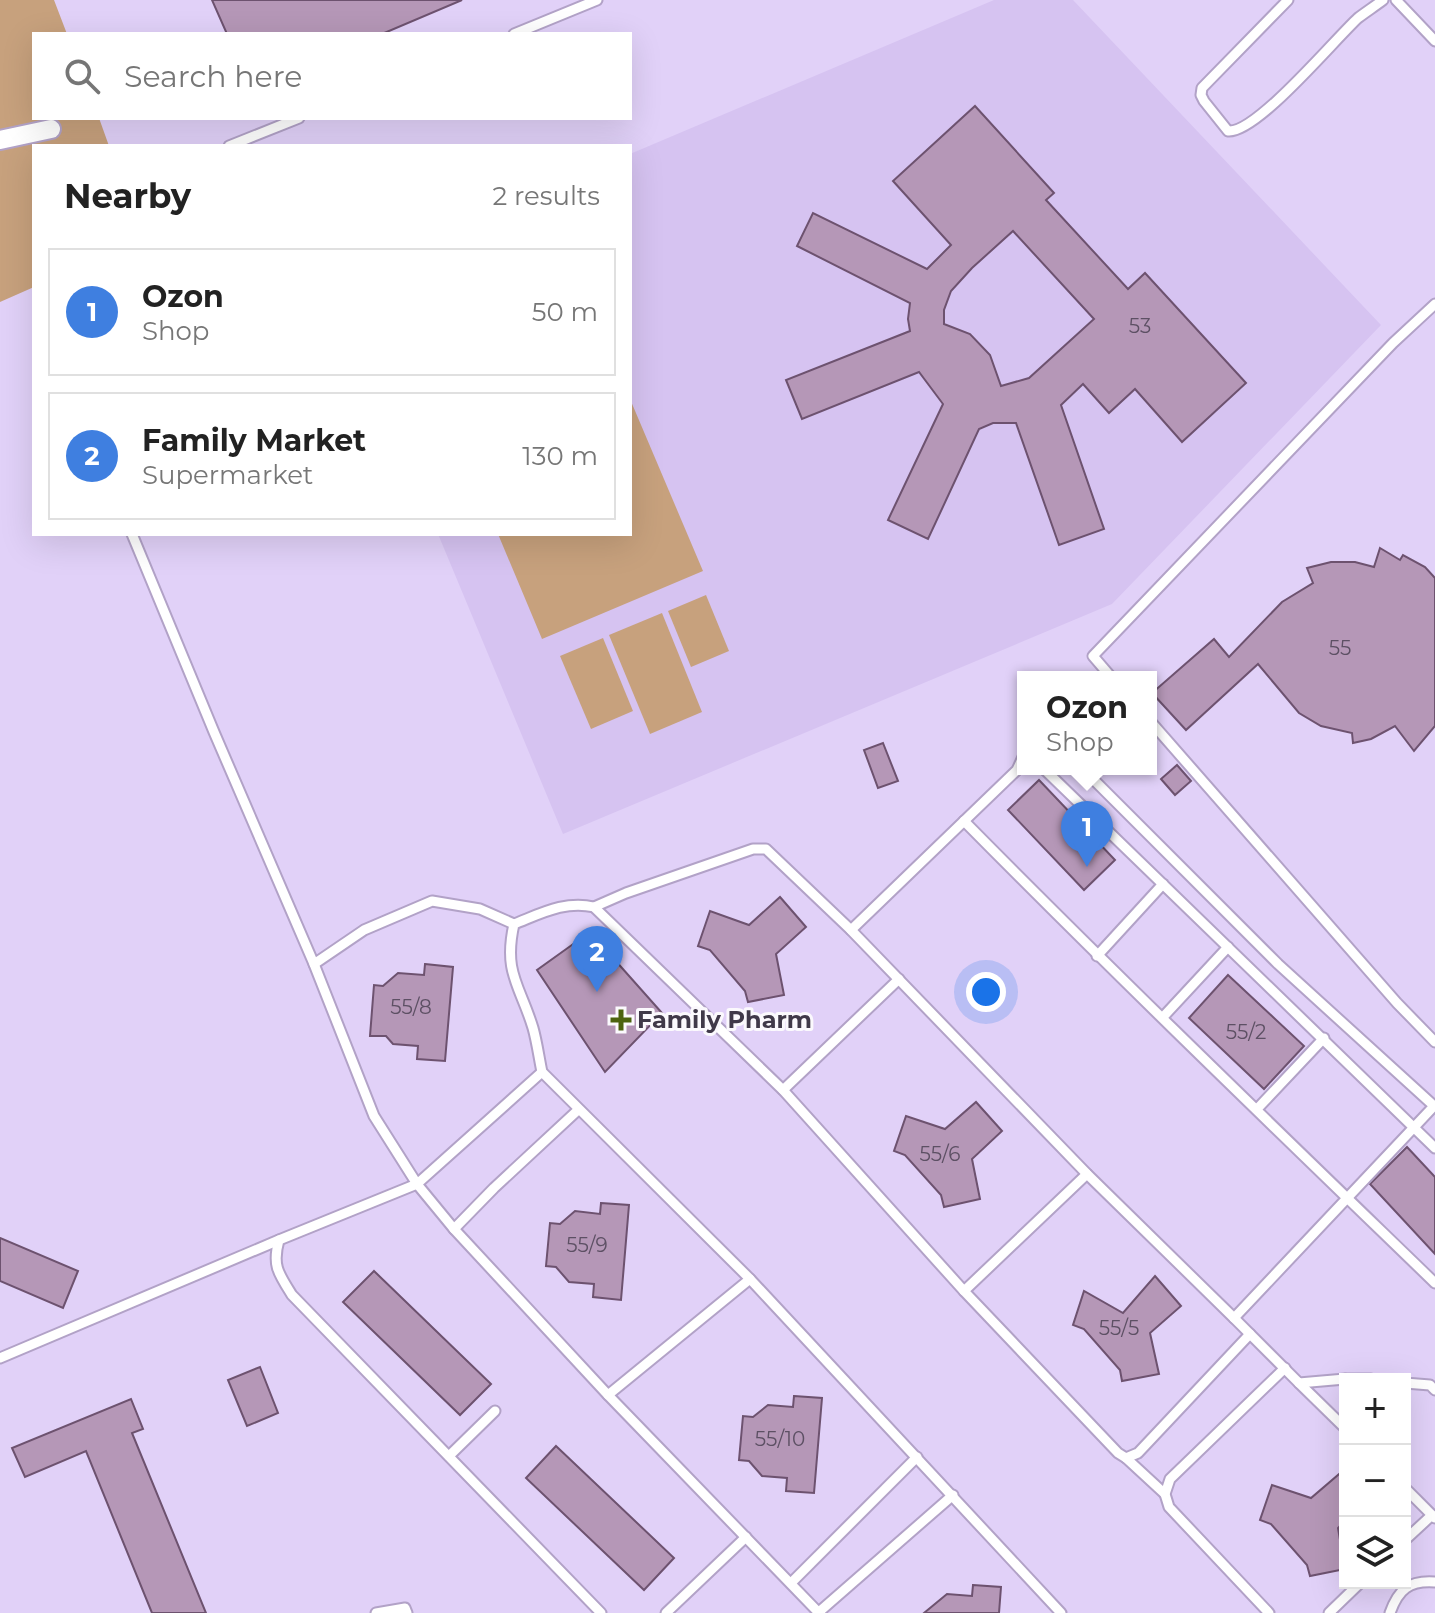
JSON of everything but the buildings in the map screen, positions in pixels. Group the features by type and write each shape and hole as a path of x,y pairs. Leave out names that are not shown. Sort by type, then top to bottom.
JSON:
{"street":[{"path":"0,140 51,129"}],"lane":[{"path":"519,32 597,0"},
{"path":"1288,0 1202,88 1204,101 1228,131 1243,129 1295,83 1358,18 1383,0"},
{"path":"1396,0 1435,41"},
{"path":"234,144 294,120"},
{"path":"1106,671 1093,656 1393,343 1435,304"},
{"path":"133,536 314,964 374,1116 417,1184 454,1229 608,1395 819,1613 953,1495"},
{"path":"1157,729 1397,1003 1435,1042"},
{"path":"851,930 1017,770"},
{"path":"1050,775 1435,1148"},
{"path":"1089,775 1278,964 1435,1106 1234,1318"},
{"path":"964,821 1097,956 1435,1283"},
{"path":"594,907 753,849 766,849 851,930 1087,1174 1339,1422"},
{"path":"1097,956 1163,884"},
{"path":"314,964 364,930 432,901 480,909 514,924 559,907 582,904 594,907 783,1090 964,1291 1118,1453 1165,1494 1169,1507 1269,1613"},
{"path":"514,924 509,946 513,980 532,1027 542,1072 750,1279 1061,1613"},
{"path":"1163,1017 1228,947"},
{"path":"783,1090 899,979"},
{"path":"1257,1109 1324,1038"},
{"path":"0,1358 417,1184 542,1072"},
{"path":"454,1229 578,1110"},
{"path":"964,1291 1087,1174"},
{"path":"279,1240 274,1258 279,1275 292,1295 601,1613"},
{"path":"608,1395 750,1279"},
{"path":"1126,1458 1138,1453 1250,1334"},
{"path":"1165,1494 1170,1479 1285,1368"},
{"path":"1299,1383 1339,1380"},
{"path":"1411,1383 1430,1385 1435,1390"},
{"path":"449,1456 495,1411"},
{"path":"791,1583 917,1457"},
{"path":"1411,1494 1433,1516 1411,1535"},
{"path":"666,1613 746,1537"},
{"path":"1390,1613 1396,1594 1420,1580 1435,1582"},
{"path":"1329,1613 1354,1589"},
{"path":"376,1613 405,1608 407,1613"}],"shaded area":[{"path":"0,0 54,0 66,32 32,32 32,120 100,120 108,144 32,144 32,288 0,302"},
{"path":"994,0 1073,0 1381,325 1112,604 563,834 439,536 632,536 632,153"},
{"path":"632,404 703,571 542,639 499,536 632,536"},
{"path":"706,595 729,651 691,667 668,611"},
{"path":"662,613 702,712 650,734 609,635"},
{"path":"603,638 633,711 591,729 560,656"}],"place":[{"name":"Ozon","path":"1087,867"},
{"name":"Family Market","path":"597,992"},
{"name":"Family Pharm","path":"621,1020"}]}
